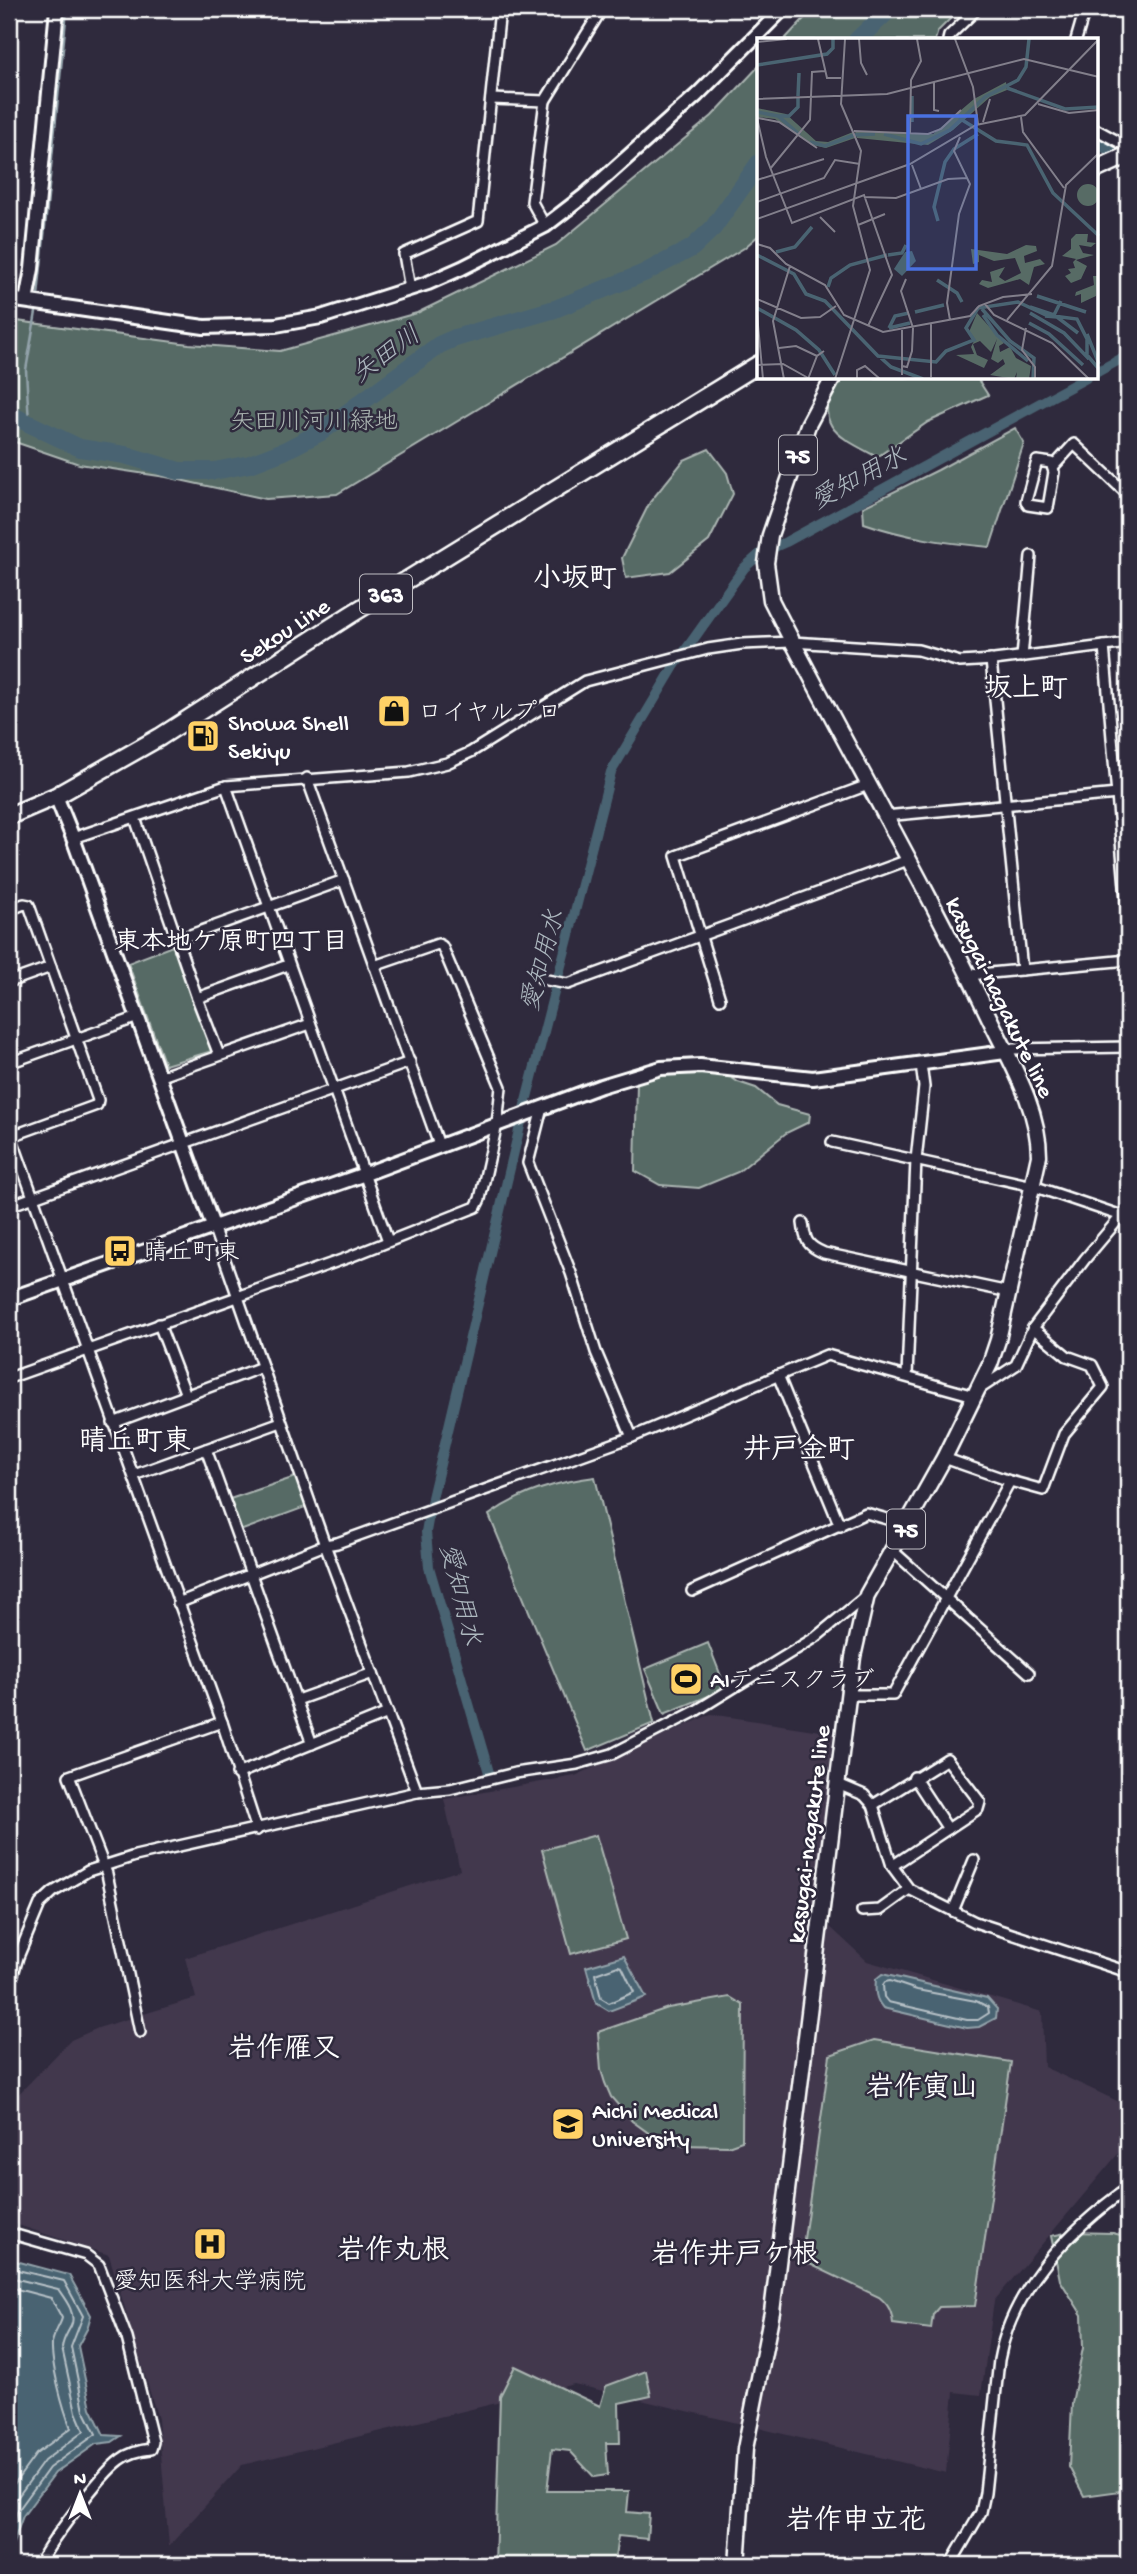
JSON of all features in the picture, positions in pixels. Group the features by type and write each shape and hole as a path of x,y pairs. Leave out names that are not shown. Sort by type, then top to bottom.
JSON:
{"highway":[{"path":"1098,169 1122,158"},
{"name":"Sekou Line","path":"9,816 55,796 160,737 350,615 757,365"}],"main road":[{"name":"kasugai-nagakute line","path":"737,2565 745,2449 772,2312 853,1657 867,1595 944,1458 976,1394 998,1340 1039,1156 1038,1132 1026,1095 969,975 771,600 766,563 770,535 808,425 832,380"}],"street":[{"path":"26,301 32,269 57,9"},
{"path":"410,289 404,254 478,221 500,9"},
{"path":"545,226 532,202 545,101 602,9"},
{"path":"9,299 204,327 276,325 321,317 410,289 462,268 545,226 615,171 697,95 783,9"},
{"path":"948,38 977,9"},
{"path":"1077,38 1085,9"},
{"path":"491,99 545,101"},
{"path":"1098,131 1128,147"},
{"path":"1053,467 1074,444 1128,495"},
{"path":"1037,461 1051,463 1053,467 1048,508 1028,505 1026,501 1034,464 1037,461"},
{"path":"1022,657 1031,556"},
{"path":"73,838 226,786 409,772 447,763 471,752 586,681 709,649 742,644 793,642 918,650 960,662 1128,643"},
{"path":"1104,646 1128,921"},
{"path":"991,660 1021,970"},
{"path":"307,778 439,1145"},
{"path":"720,999 676,856 868,785"},
{"path":"226,786 388,1241"},
{"path":"885,816 1128,793"},
{"path":"55,796 73,838 214,1226 236,1297 325,1545 418,1791"},
{"path":"135,818 176,940 219,1055"},
{"path":"542,979 568,984 908,860"},
{"path":"176,940 344,880"},
{"path":"9,910 24,904 29,905 98,1100 97,1105 10,1136 134,1475 257,1829"},
{"path":"9,1378 347,1258 476,1207 497,1124 501,1087 442,946 438,944 374,966"},
{"path":"969,975 1128,960"},
{"path":"197,998 289,965"},
{"path":"9,982 51,967"},
{"path":"9,1063 138,1017"},
{"path":"159,1077 310,1024"},
{"path":"9,1299 365,1174 510,1119 661,1068 700,1066 813,1078 1012,1049 1128,1047"},
{"path":"9,1206 410,1062"},
{"path":"907,1376 916,1160 924,1087 921,1064"},
{"path":"539,1109 528,1163 571,1273 596,1352 632,1437"},
{"path":"832,1142 1033,1186 1122,1216"},
{"path":"178,1603 325,1545 632,1437 827,1355 976,1394 1016,1365 1033,1328 1128,1208"},
{"path":"803,1223 806,1243 824,1253 1009,1292"},
{"path":"159,1324 186,1395"},
{"path":"944,1458 1043,1490 1064,1434 1103,1387 1092,1365 1067,1356 1033,1328"},
{"path":"113,1423 262,1367"},
{"path":"778,1375 840,1526"},
{"path":"134,1475 281,1422"},
{"path":"206,1449 312,1744"},
{"path":"848,1695 893,1695 1010,1481"},
{"path":"692,1591 866,1513 908,1525"},
{"path":"893,1551 1030,1674"},
{"path":"9,1988 18,1957 40,1904 76,1878 103,1865 418,1791 450,1789 515,1773 577,1764 612,1754 694,1712 816,1637 867,1595"},
{"path":"297,1700 373,1673"},
{"path":"237,1774 388,1713"},
{"path":"141,2032 107,1874 69,1776 222,1722"},
{"path":"873,1805 914,1777 947,1759 980,1802 978,1809 892,1866"},
{"path":"914,1777 948,1829"},
{"path":"838,1784 864,1795 873,1805 892,1866 909,1889 975,1922 1128,1972"},
{"path":"953,1911 974,1860"},
{"path":"862,1910 880,1910 909,1889"},
{"path":"950,2565 981,2512 999,2360 1015,2310 1047,2263 1073,2235 1128,2188"},
{"path":"9,2233 86,2255 99,2265 127,2337 153,2442 151,2449 122,2458 110,2468 39,2565"}],"shaded area":[{"name":"Aichi Medical University","path":"711,1714 833,1733 814,1912 867,1961 1042,2012 1044,2067 1128,2106 1128,2142 994,2301 981,2395 954,2392 946,2473 574,2384 242,2465 169,2546 158,2419 109,2255 9,2222 9,2104 71,2040 98,2028 196,1998 185,1958 460,1870 444,1799 575,1776"}],"green space":[{"path":"813,9 960,9 938,31 936,38 786,38"},
{"name":"矢田川河川緑地","path":"757,68 757,237 744,248 337,494 266,499 166,477 79,464 9,440 9,320 189,344 280,351 417,313 556,245 712,116"},
{"path":"833,380 978,380 988,395 928,422 877,457 840,436 833,428 828,419 829,395"},
{"path":"1015,428 1024,443 990,547 926,539 864,523 863,507"},
{"path":"709,449 727,473 733,494 709,541 670,572 626,578 622,558 650,502 684,460"},
{"path":"175,945 212,1051 165,1065 128,963"},
{"path":"725,1073 738,1082 756,1088 777,1105 810,1114 809,1122 786,1133 738,1172 699,1188 660,1185 635,1171 637,1082 660,1074"},
{"path":"298,1476 308,1506 240,1531 230,1499"},
{"path":"595,1477 654,1723 587,1751 489,1515 539,1489"},
{"name":"AIテニスクラブ","path":"708,1643 726,1689 664,1714 645,1669"},
{"path":"596,1835 626,1939 571,1954 542,1850"},
{"path":"730,1997 743,2005 742,2141 728,2146 679,2145 650,2134 632,2121 611,2097 601,2070 598,2032 668,2008"},
{"path":"874,2040 1011,2062 975,2306 939,2307 933,2314 931,2329 893,2324 889,2309 879,2297 801,2260 830,2055"},
{"path":"1070,2232 1113,2233 1128,2237 1128,2490 1084,2496 1069,2467 1072,2403 1083,2348 1082,2315 1060,2280 1051,2236"},
{"path":"515,2366 600,2406 606,2386 646,2371 651,2396 619,2403 620,2443 606,2443 608,2475 594,2477 570,2451 552,2449 547,2491 629,2491 627,2512 649,2514 647,2539 618,2536 614,2565 495,2565 500,2396"}],"water":[{"path":"624,1956 646,1997 609,2011 596,2003 586,1967"},
{"path":"882,1974 987,1998 997,2009 996,2018 979,2027 967,2028 883,2008 877,1998 876,1987 876,1979"},
{"path":"12,2260 69,2275 91,2315 78,2346 91,2408 104,2435 121,2436 112,2442 96,2444 55,2473 23,2516 9,2554 9,2264"}],"waterway":[{"path":"38,296 67,9"},
{"name":"矢田川","path":"859,38 890,9"},
{"path":"1098,140 1128,155"},
{"name":"矢田川","path":"9,414 80,448 125,455 179,471 214,471 250,464 284,451 321,432 439,345 555,309 644,273 692,248 713,228 757,166"},
{"path":"29,423 26,370 36,312"},
{"name":"愛知用水","path":"1098,371 1128,355"},
{"name":"愛知用水","path":"490,1776 429,1567 426,1532 525,1105 611,772 675,665 744,568 761,553 786,542 1082,380"}],"place":[{"name":"ロイヤルプロ","path":"394,711"},
{"name":"Showa Shell Sekiyu","path":"203,736"},
{"name":"晴丘町東","path":"120,1251"},
{"name":"AIテニスクラブ","path":"686,1679"},
{"name":"Aichi Medical University","path":"568,2124"},
{"name":"愛知医科大学病院","path":"210,2244"}],"district":[{"name":"小坂町","path":"575,576"},
{"name":"坂上町","path":"1026,686"},
{"name":"東本地ケ原町四丁目","path":"231,940"},
{"name":"晴丘町東","path":"135,1439"},
{"name":"井戸金町","path":"799,1447"},
{"name":"岩作雁又","path":"284,2046"},
{"name":"岩作寅山","path":"922,2085"},
{"name":"岩作丸根","path":"393,2248"},
{"name":"岩作井戸ケ根","path":"735,2252"},
{"name":"岩作申立花","path":"856,2518"}]}
